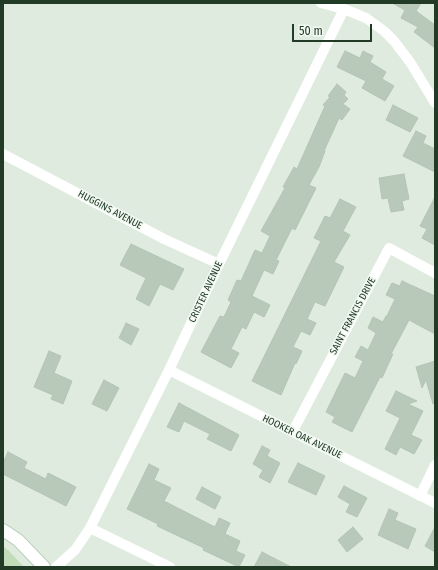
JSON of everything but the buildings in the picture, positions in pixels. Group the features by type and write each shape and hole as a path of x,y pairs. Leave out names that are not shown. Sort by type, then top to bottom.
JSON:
{"street":[{"path":"321,3 344,9 366,18 394,41 410,62 435,103"},
{"name":"CRISTER AVENUE","path":"56,567 75,550 90,528 169,370 218,264 344,9"},
{"name":"HUGGINS AVENUE","path":"3,154 164,238 218,264"},
{"name":"SAINT FRANCIS DRIVE","path":"293,431 389,248 435,273"},
{"name":"HOOKER OAK AVENUE","path":"169,370 435,503"},
{"path":"420,496 435,465"},
{"path":"90,528 170,567"},
{"path":"3,530 18,540 44,567"}],"green space":[{"path":"3,546 8,550 24,567 3,567"}]}
